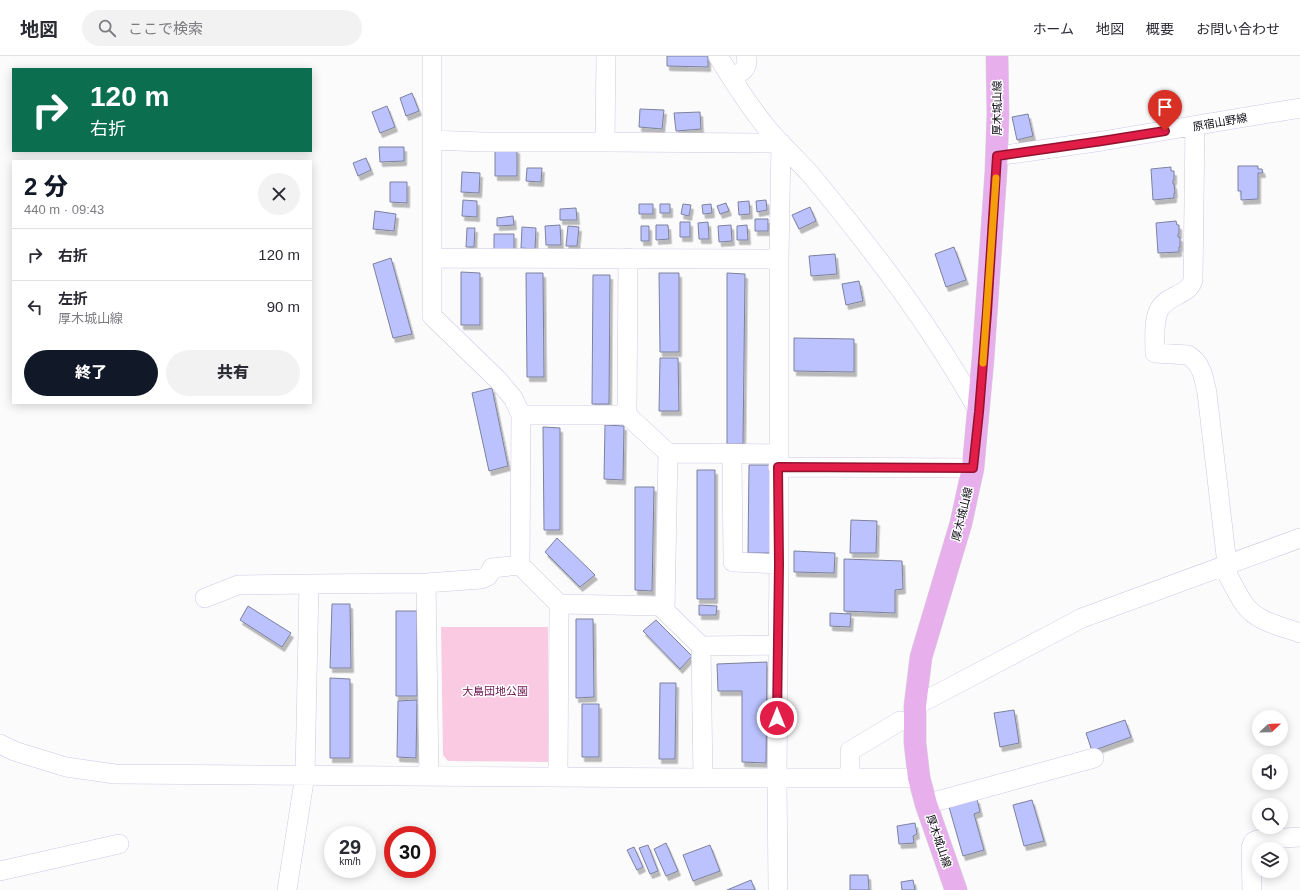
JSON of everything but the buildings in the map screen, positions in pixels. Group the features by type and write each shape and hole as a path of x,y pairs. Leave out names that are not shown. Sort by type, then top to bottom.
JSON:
{"main road":[{"name":"厚木城山線","path":"956,890 926,804 920,778 915,743 907,714 921,657 961,523 973,468 988,297 997,156 997,56"}],"street":[{"path":"432,56 432,316 498,380 513,398 521,415 520,565 559,604 660,606 701,646 703,778"},
{"path":"606,56 606,142"},
{"path":"718,56 764,123 810,174 844,216 923,321 958,374 979,412"},
{"path":"732,78 746,69 748,63 746,56"},
{"name":"原宿山野線","path":"997,156 1195,126 1300,108"},
{"path":"1195,126 1193,280 1190,288 1168,299 1159,309 1156,315 1155,353 1188,355 1195,361 1202,371 1207,393 1225,565 1245,605 1266,621 1300,633"},
{"path":"432,140 482,142 781,143"},
{"path":"778,890 777,645 779,564 779,259 781,143"},
{"path":"432,258 779,259"},
{"path":"627,415 628,258"},
{"path":"521,415 627,415 668,453 732,454 779,460 973,468"},
{"path":"665,611 668,453"},
{"path":"732,454 733,562 779,564"},
{"path":"850,778 850,751 907,714 1082,618 1300,538"},
{"path":"205,598 238,585 426,584 481,579 488,576 492,568 520,565"},
{"path":"287,890 305,775 309,584"},
{"path":"426,584 429,776"},
{"path":"558,777 559,604"},
{"path":"701,646 777,645"},
{"path":"0,744 14,751 66,768 115,774 920,778"},
{"path":"926,804 1094,758"},
{"path":"1252,890 1251,848 1253,842 1257,840 1300,837"},
{"path":"0,871 119,844"}],"green space":[{"name":"大島団地公園","path":"441,627 548,627 548,762 448,761 443,755"}],"slow traffic":[{"path":"983,363 996,178"}],"route":[{"path":"777,718 779,564 778,467 973,468 987,312 997,156 1165,131"}]}
